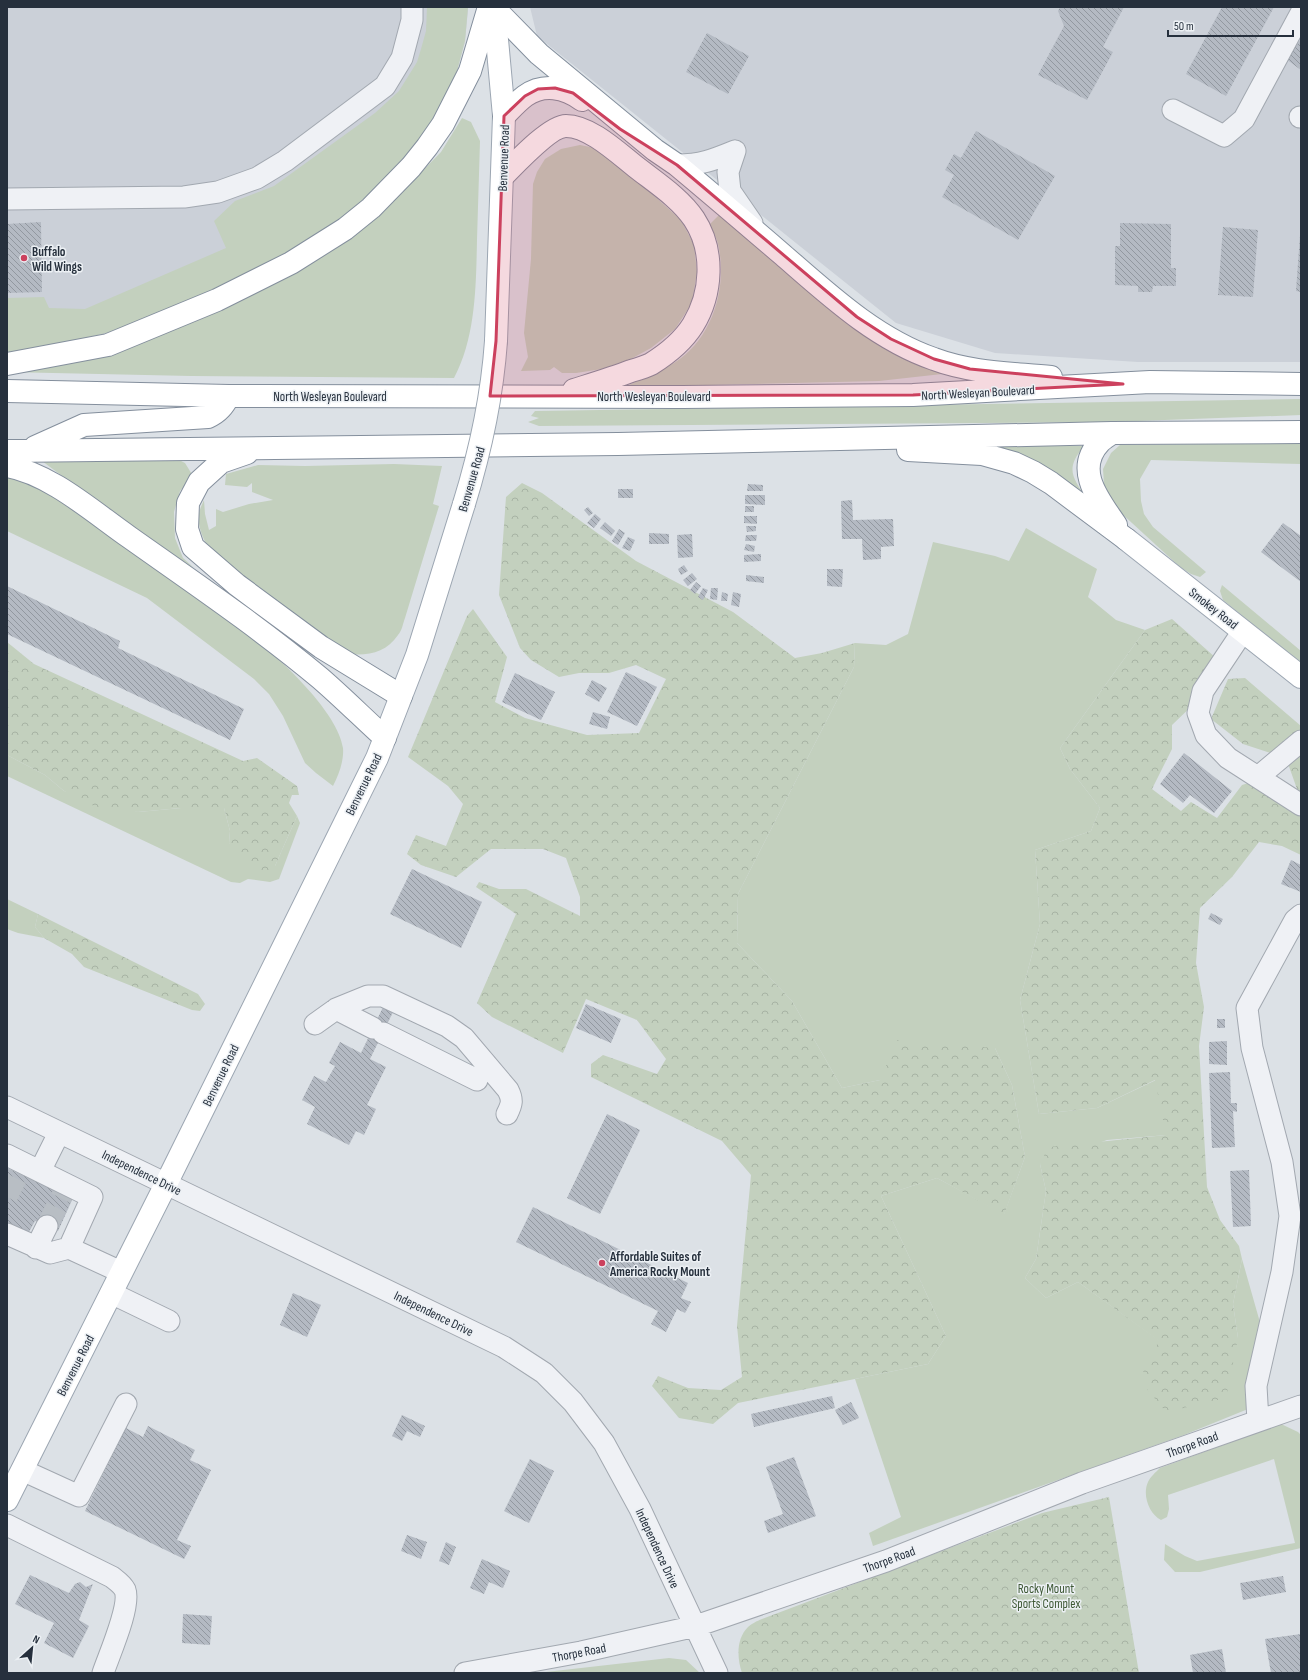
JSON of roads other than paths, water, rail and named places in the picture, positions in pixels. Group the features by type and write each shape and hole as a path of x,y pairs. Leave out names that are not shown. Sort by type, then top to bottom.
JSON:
{"main road":[{"name":"Benvenue Road","path":"7,1500 166,1184 377,758 417,655 478,458 493,382 503,176 504,116 492,7"},
{"path":"7,364 108,345 217,300 292,263 345,229 371,208 411,167 428,147 444,124 470,72 492,7 539,54 655,150"},
{"path":"504,116 525,96 538,89 555,88 573,93 620,129 677,165 824,291 857,317 891,339 934,359 970,369 1123,384"},
{"path":"503,176 546,135 565,126 581,130 601,140 659,185 680,204 694,219 707,253 708,276 705,301 692,326 672,350 650,365 554,396"},
{"name":"North Wesleyan Boulevard","path":"7,391 229,396 682,397 913,395 1161,382 1301,384"},
{"path":"17,451 84,425 208,417 219,410 229,396"},
{"path":"17,451 618,444 1112,433 1301,432"},
{"path":"1112,433 1100,442 1090,457 1088,471 1092,489 1126,539"},
{"name":"Smokey Road","path":"787,440 982,454 1033,472 1051,483 1126,539 1301,677"},
{"path":"312,447 273,449 249,453 221,462 199,482 188,503 187,529 193,547 237,585 321,646 401,696"},
{"path":"7,466 34,473 68,494 214,597 273,640 321,679 385,738"}],"street":[{"path":"7,199 184,197 218,192 257,178 285,160 385,86 402,58 412,20 412,7"},
{"path":"1173,110 1224,136 1244,119 1301,12"},
{"path":"677,165 695,165 710,162 735,151 728,172 730,191 763,238"},
{"path":"1243,631 1203,692 1198,713 1206,735 1228,758 1301,805"},
{"path":"1258,777 1301,741"},
{"path":"1258,1421 1256,1386 1280,1279 1290,1216 1282,1162 1252,1048 1247,1008 1295,920 1301,915"},
{"path":"315,1024 336,1009 368,996 383,996 447,1026 464,1038 481,1072"},
{"path":"336,1009 378,1031 481,1072 508,1090 512,1098 512,1104 507,1114"},
{"name":"Independence Drive","path":"7,1108 504,1347 544,1373 573,1402 604,1443 640,1509 717,1673"},
{"path":"60,1133 22,1166 66,1189 92,1197 69,1248"},
{"path":"36,1248 47,1226"},
{"path":"7,1234 50,1254 69,1248 121,1272"},
{"path":"111,1293 169,1321"},
{"path":"22,1470 79,1496 126,1404"},
{"name":"Thorpe Road","path":"465,1673 581,1652 696,1626 886,1561 1082,1483 1301,1406"},
{"path":"7,1525 112,1577 121,1583 125,1591 126,1604 103,1673"}],"tunnel":[{"path":"7,1197 19,1173"},
{"path":"47,1226 63,1194"}],"place":[{"name":"Buffalo Wild Wings","path":"24,258"},
{"name":"Affordable Suites of America Rocky Mount","path":"602,1263"}],"park label":[{"name":"Rocky Mount Sports Complex","path":"1046,1596"}]}
